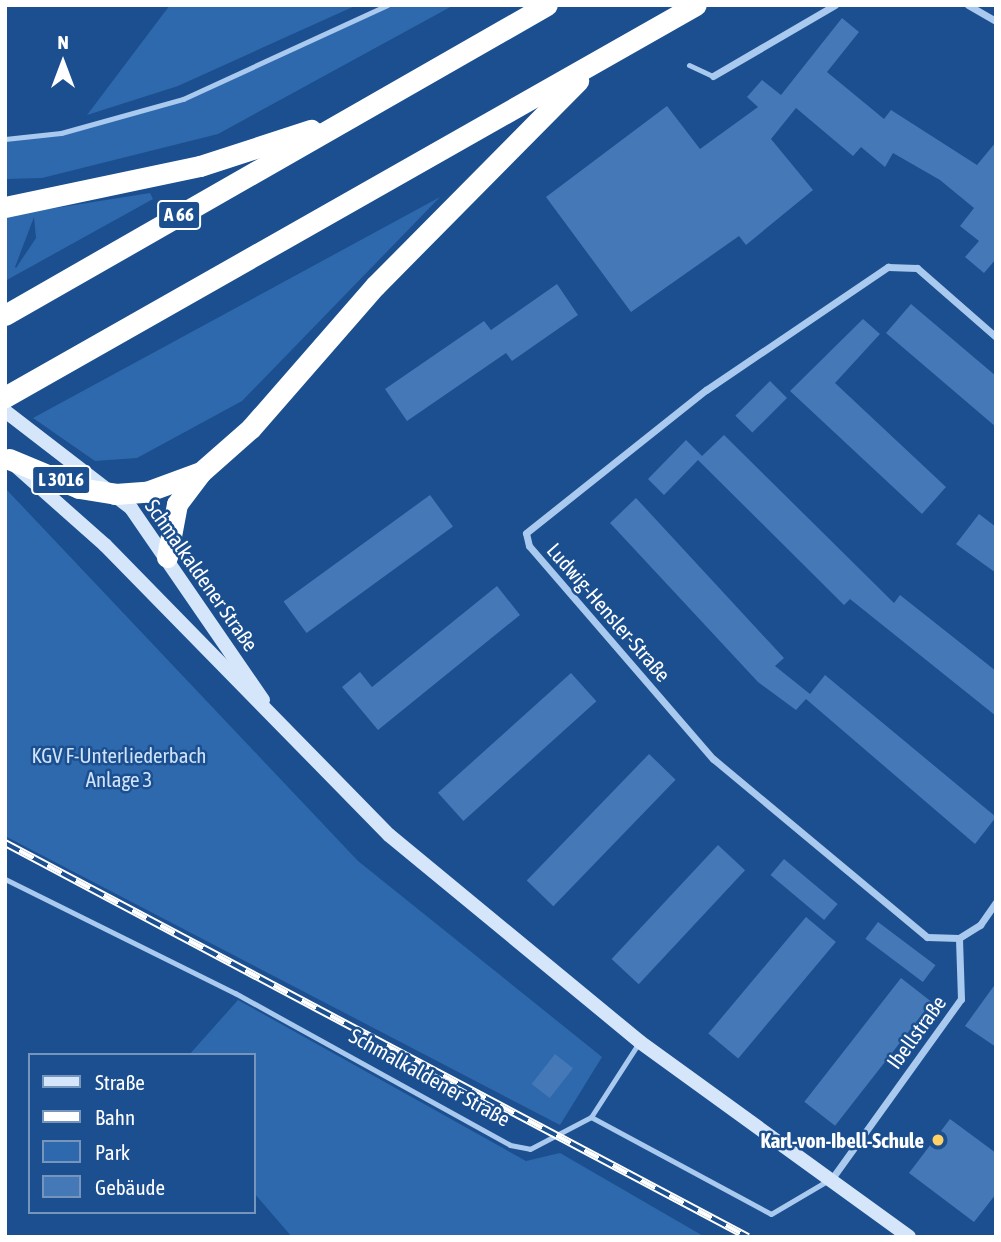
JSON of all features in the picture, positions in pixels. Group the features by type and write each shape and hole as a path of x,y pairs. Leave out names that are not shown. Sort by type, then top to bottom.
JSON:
{"highway":[{"name":"A 66","path":"5,315 547,5"},
{"path":"8,400 696,5"},
{"path":"167,557 177,504 200,472 251,428 376,286 597,62"},
{"path":"5,207 200,166 353,116"},
{"name":"L 3016","path":"7,458 79,488 115,494 146,492 200,472"}],"main road":[{"name":"Schmalkaldener Straße","path":"8,400 115,494 167,557 282,727"},
{"name":"Schmalkaldener Straße","path":"7,458 105,545 388,835 640,1042 833,1178 909,1237"}],"street":[{"path":"713,76 835,5"},
{"path":"968,5 996,21"},
{"name":"Ludwig-Hensler-Straße","path":"959,938 927,937 713,759 528,546 526,533 706,390 887,267 917,268 996,337"},
{"path":"959,938 980,925 996,902"},
{"name":"Ibellstraße","path":"833,1178 961,999 959,938"}],"lane":[{"path":"5,139 61,133 183,99 387,5"},
{"path":"689,65 713,76"},
{"name":"Schmalkaldener Straße","path":"5,879 234,993 510,1145 530,1149 591,1117"},
{"path":"640,1042 591,1117 771,1214 833,1178"}],"green space":[{"path":"170,5 357,5 178,86 87,115"},
{"path":"388,5 454,5 218,134 42,178 5,179 5,139 61,133 183,99"},
{"path":"150,193 153,199 5,281 5,216","holes":["34,217 36,238 16,268"]},
{"path":"440,197 242,401 137,458 95,461 33,418"},
{"name":"KGV F-Unterliederbach Anlage 3","path":"5,488 358,861 602,1057 560,1125 5,836"},
{"path":"238,1000 526,1161 560,1153 705,1237 292,1237 256,1195 256,1053 191,1053"}],"building":[{"path":"842,18 859,32 827,72 884,119 891,110 977,165 996,142 996,259 984,273 965,257 979,241 960,226 974,208 940,180 893,153 885,167 861,147 853,156 796,108 771,139 813,190 746,245 739,236 631,312 546,197 667,106 700,149 758,107 747,97 762,80 781,95"},
{"path":"557,284 578,315 512,361 506,353 407,421 385,389 484,321 491,330"},
{"path":"911,304 996,376 996,427 886,333"},
{"path":"863,319 880,334 835,383 946,487 922,514 790,391"},
{"path":"770,381 787,398 752,433 735,416"},
{"path":"724,435 894,603 900,595 996,671 996,716 850,599 844,605 698,460 664,495 648,479 686,440 702,456"},
{"path":"430,495 453,527 306,633 284,601"},
{"path":"636,498 784,658 775,666 810,694 825,675 996,817 975,844 806,699 796,710 758,682 610,523"},
{"path":"979,514 996,527 996,573 956,544"},
{"path":"497,586 520,615 378,730 342,687 360,672 372,687"},
{"path":"571,673 596,701 463,821 438,793"},
{"path":"649,754 676,780 553,906 527,881"},
{"path":"718,845 745,870 639,984 612,959"},
{"path":"784,859 838,904 824,920 771,875"},
{"path":"806,917 836,942 738,1059 708,1033"},
{"path":"878,922 936,965 923,982 865,939"},
{"path":"901,978 932,1002 835,1126 804,1102"},
{"path":"996,983 996,1047 965,1026"},
{"path":"555,1054 573,1068 550,1098 532,1084"},
{"path":"950,1119 996,1153 996,1194 974,1222 909,1173"}],"railway":[{"path":"5,843 748,1237"}],"place":[{"name":"Karl-von-Ibell-Schule","path":"938,1140"}]}
